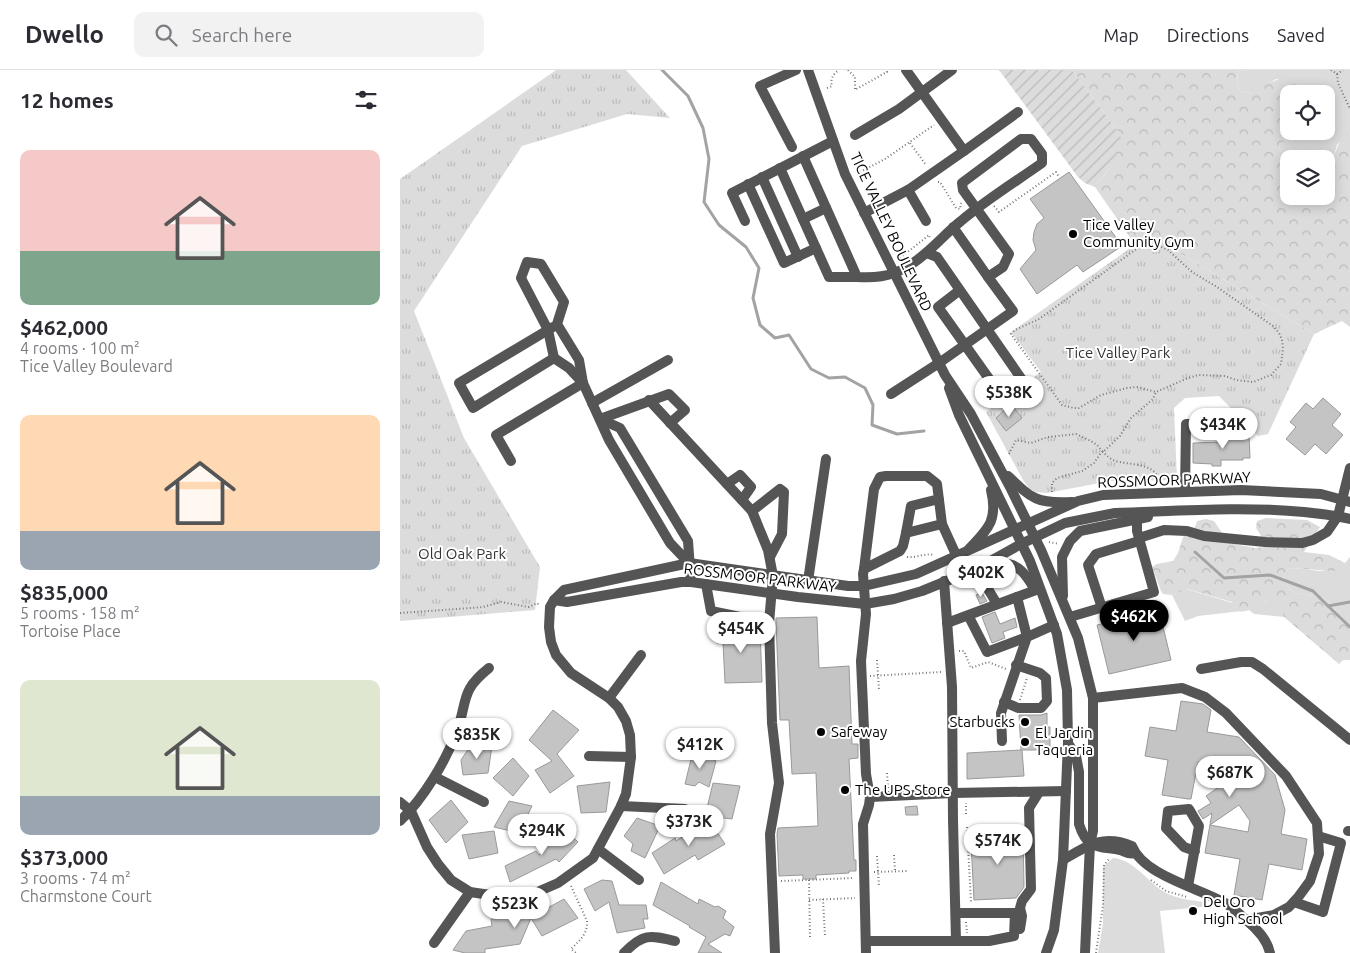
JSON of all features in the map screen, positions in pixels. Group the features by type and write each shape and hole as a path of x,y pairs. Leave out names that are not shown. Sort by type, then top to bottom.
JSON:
{"street":[{"path":"792,147 760,86 796,70"},
{"name":"TICE VALLEY BOULEVARD","path":"808,70 845,174 939,364 972,414 1000,468 1034,537 1078,638 1093,698 1092,831 1085,953"},
{"path":"906,70 964,151"},
{"path":"855,135 898,109 952,70"},
{"path":"864,212 908,190 1018,112"},
{"path":"780,168 829,277 875,278 905,268 927,253 954,227 977,209 1042,163 1042,154 1031,139 1021,139 962,182 962,190 977,209 1009,254 1003,267 988,277"},
{"path":"745,221 732,193 833,141"},
{"path":"803,156 856,277"},
{"path":"762,177 798,256"},
{"path":"748,184 784,263 816,248"},
{"path":"908,190 926,221"},
{"path":"803,219 826,208"},
{"path":"891,394 939,364 1014,311 954,227"},
{"path":"927,253 937,257 960,290 987,330 1023,381 1002,397 938,307 960,290"},
{"path":"554,358 553,327 564,302 541,264 527,262 521,278 553,327 579,360 583,383 609,440 670,543 689,563"},
{"path":"553,327 458,383 473,408 554,358"},
{"path":"554,358 569,368 583,383"},
{"path":"592,403 668,360"},
{"name":"TICE VALLEY BOULEVARD","path":"945,375 959,415 1015,530 1054,625 1067,690 1068,742 1063,860 1054,930 1046,953"},
{"path":"511,461 496,434 583,383"},
{"path":"600,419 669,394 685,410 670,423"},
{"path":"649,400 752,511 770,557 773,576 768,623 772,723 779,783 770,834 775,953"},
{"path":"600,419 620,428 688,541 691,582"},
{"path":"1185,492 1186,424 1237,423"},
{"path":"808,581 826,459"},
{"path":"1000,468 1032,498 1041,501 1078,501"},
{"path":"1102,608 1088,565 1096,554 1164,530 1187,531 1215,537 1302,543 1313,540 1327,532 1338,516 1345,501 1350,468"},
{"path":"866,953 863,824 870,797 866,774 861,661 866,614 864,569 874,488 880,477 927,476 937,484 942,524 960,555 985,532 991,523 993,499 986,472"},
{"path":"727,484 740,475 751,487 742,500"},
{"path":"752,511 780,489 784,492 782,534 770,557"},
{"name":"ROSSMOOR PARKWAY","path":"554,600 564,590 689,563 808,581 864,586 916,574 1078,501 1103,495 1240,490 1292,492 1329,496 1345,501"},
{"path":"864,569 900,551 903,546 911,506 939,500"},
{"name":"ROSSMOOR PARKWAY","path":"554,600 567,602 681,582 691,582 772,594 865,604 894,599 922,591 976,569 1034,537 1065,523 1115,513 1137,516 1179,511 1283,510 1350,519"},
{"path":"1063,602 1062,557 1074,536 1080,531 1137,516 1137,531 1154,592 1070,617"},
{"path":"906,533 942,524"},
{"path":"997,604 976,569 1000,564 1016,566 1028,578 1047,607"},
{"path":"944,581 952,687 956,941"},
{"path":"706,584 711,611 768,623"},
{"path":"947,623 1036,590"},
{"path":"1002,741 1001,714 1012,668 1027,637 1017,597"},
{"path":"400,802 411,811 427,847 438,864 451,880 470,892 504,897 535,893 558,883 593,858 621,806 630,775 630,735 626,721 618,707 609,698 571,674 556,654 551,642 549,627 550,607 554,600"},
{"path":"968,615 987,652 1054,625"},
{"path":"609,698 641,655"},
{"path":"1201,670 1242,662 1252,662 1263,668 1350,740"},
{"path":"400,821 411,811 435,777 457,730 468,688 475,678 489,668"},
{"path":"1004,702 1018,708 1041,708 1048,701 1046,678 1040,673 1012,668"},
{"path":"1093,698 1182,688 1205,696 1226,713 1286,776 1317,823 1318,854 1310,881 1289,907 1274,915 1246,920"},
{"path":"1068,742 1076,756 1079,772 1079,824 1090,844"},
{"path":"589,756 631,757"},
{"path":"435,777 484,802"},
{"path":"870,797 1066,791"},
{"path":"867,942 989,941 1014,936 1021,928 1022,916 1020,908 1022,901 1031,889 1029,808 1039,792"},
{"path":"621,806 685,809"},
{"path":"1294,902 1323,912 1341,843 1318,836"},
{"path":"1063,860 1090,844 1108,840 1119,841 1132,846 1135,853 1163,876 1227,904 1257,929 1268,946 1270,953"},
{"path":"598,849 639,880"},
{"path":"1188,886 1195,851"},
{"path":"434,942 470,892"},
{"path":"956,913 1015,913 1014,936"},
{"path":"624,953 635,941 654,936 675,942"}],"path":[{"path":"827,88 832,86 831,80 839,70"},
{"path":"848,70 855,77 855,90 887,72 886,70"},
{"path":"1331,70 1338,74"},
{"path":"1338,74 1343,70"},
{"path":"1338,74 1338,83 1350,109"},
{"path":"860,172 885,159 936,124"},
{"path":"910,143 929,169"},
{"path":"990,209 994,206 999,212 1056,172 1060,177"},
{"path":"936,178 956,208 960,209 961,203 963,204"},
{"path":"900,258 929,235 932,238"},
{"path":"1052,492 1054,480 1082,471 1094,463 1101,452 1120,436 1132,418 1153,399 1156,392 1199,375 1226,376 1250,382 1274,374 1281,364 1283,349 1281,336 1273,326 1192,272 1164,248 1144,246 1135,250 1039,319 1015,330 1011,334 1062,405 1079,408 1101,395 1127,388 1137,387 1156,392"},
{"path":"1009,454 1016,440 1031,442 1048,437 1071,434 1080,435 1097,445 1114,460 1146,467 1156,474 1159,481"},
{"path":"1050,542 1064,545"},
{"path":"905,557 916,558 926,554 936,556"},
{"path":"400,613 483,607 501,602 529,607 536,603 541,606"},
{"path":"957,651 964,651 971,668 988,662 1012,668"},
{"path":"877,660 879,690"},
{"path":"868,676 944,672"},
{"path":"1018,705 1028,677"},
{"path":"887,773 888,788"},
{"path":"967,827 971,902"},
{"path":"968,835 1023,833"},
{"path":"894,855 895,871"},
{"path":"877,856 879,886"},
{"path":"1096,953 1103,905 1104,865 1107,860 1115,856"},
{"path":"870,872 909,871"},
{"path":"567,877 587,921 588,928 571,949 576,953"},
{"path":"779,881 854,878"},
{"path":"1149,878 1166,891 1191,898"},
{"path":"808,880 810,937"},
{"path":"809,900 854,898"},
{"path":"823,899 825,936"},
{"path":"966,919 967,935"}],"green space":[{"name":"Old Oak Park","path":"556,70 626,70 670,118 627,114 522,146 414,311 464,438 540,567 535,610 400,621 400,179"},
{"path":"999,70 1072,70 1121,138 1113,164 1095,187 1085,183 1078,177"},
{"path":"1072,70 1243,70 1238,72 1237,84 1240,91 1253,93 1265,84 1289,76 1299,84 1280,85 1280,140 1286,140 1279,148 1281,150 1280,205 1335,205 1335,153 1342,136 1348,133 1350,135 1350,327 1342,321 1314,334 1158,240 1142,242 1136,246 1095,187 1113,164 1117,130"},
{"path":"1243,70 1350,70 1350,135 1348,133 1337,145 1335,152 1335,150 1322,149 1281,150 1279,148 1285,140 1335,140 1335,85 1300,85 1276,79 1253,93 1240,91 1237,84 1238,72"},
{"name":"Tice Valley Park","path":"1151,240 1158,240 1314,334 1268,434 1258,436 1219,396 1185,398 1174,408 1177,480 1110,481 1047,493 1035,492 1023,480 986,412 1041,372 1011,332 1129,249"},
{"path":"1266,518 1307,520 1320,527 1304,552 1329,555 1345,563 1345,568 1334,571 1289,568 1284,574 1289,589 1300,594 1321,597 1327,600 1333,606 1340,620 1350,626 1350,660 1343,660 1339,664 1284,617 1281,609 1273,602 1259,604 1247,611 1233,612 1232,602 1187,589 1172,595 1163,594 1161,591 1152,567 1157,564 1173,561 1178,553 1183,537 1195,527 1197,521 1206,519 1214,521 1229,543 1255,548 1265,547 1256,528 1257,521"},
{"path":"1350,557 1350,626 1340,620 1333,606 1327,600 1321,597 1294,592 1289,589 1286,583 1284,574 1289,568 1320,571 1345,568 1345,563"},
{"path":"1186,589 1233,603 1233,612 1198,616 1185,621 1172,595"},
{"path":"1269,601 1279,607 1284,617 1254,614 1249,610 1258,603"},
{"path":"1113,858 1128,863 1168,894 1203,902 1202,907 1160,911 1165,953 1098,953 1103,923 1103,867"}],"building":[{"name":"Tice Valley Community Gym","path":"1069,172 1122,246 1083,272 1077,265 1037,294 1020,269 1036,250 1033,240 1034,232 1037,224 1044,218 1030,199"},
{"path":"1323,398 1341,414 1332,425 1343,435 1326,454 1315,444 1305,455 1286,439 1296,427 1290,422 1306,403 1313,409"},
{"path":"1011,404 1022,418 1006,431 996,418"},
{"path":"1243,433 1249,435 1250,458 1243,458 1243,460 1221,460 1221,466 1193,463 1193,443 1222,442 1222,434"},
{"path":"982,593 987,601 980,604 976,595"},
{"path":"1159,610 1171,660 1109,674 1097,625"},
{"path":"995,612 1000,624 1015,618 1017,627 1003,632 1005,638 992,643 982,617"},
{"path":"817,617 819,668 849,666 852,744 858,744 858,758 849,759 856,871 816,875 816,879 803,879 803,875 779,876 777,834 778,828 818,826 816,773 792,774 789,720 780,720 776,618"},
{"path":"760,628 762,682 725,683 723,643 717,643 716,629"},
{"path":"1181,701 1203,704 1211,710 1207,732 1239,737 1275,775 1285,810 1281,834 1307,839 1302,870 1269,864 1262,900 1234,895 1240,859 1205,853 1212,813 1203,819 1198,811 1211,803 1206,796 1243,770 1198,762 1191,799 1162,795 1168,760 1145,756 1150,727 1176,731","holes":["1239,805 1250,821 1248,832 1210,825"]},
{"path":"553,710 579,730 557,754 574,776 550,793 535,770 552,761 529,740"},
{"path":"1047,713 1047,727 1050,727 1050,750 1022,750 1024,776 967,779 967,753 1021,750 1019,715 1041,715"},
{"path":"471,745 492,746 488,773 463,775 461,760"},
{"path":"693,751 716,761 709,787 699,782 695,786 685,784"},
{"path":"513,758 529,776 513,796 493,778"},
{"path":"610,782 606,812 581,813 577,786"},
{"path":"713,783 740,786 732,819 712,818 707,808"},
{"path":"451,800 468,822 446,843 429,820"},
{"path":"509,801 532,806 519,833 494,827"},
{"path":"917,806 918,815 906,815 905,807"},
{"path":"637,818 660,826 645,858 631,851 633,844 624,836"},
{"path":"709,820 725,844 698,860 695,855 664,874 652,853 675,838 676,841"},
{"path":"564,829 578,842 559,862 556,859 510,882 505,866 536,851 539,855"},
{"path":"494,831 498,853 469,859 462,835"},
{"path":"1023,834 1024,887 1016,898 974,900 971,843 978,835"},
{"path":"602,880 612,881 619,905 646,905 648,919 643,919 645,928 617,933 609,902 595,911 584,889"},
{"path":"661,882 698,904 699,899 726,911 723,918 734,927 730,936 725,934 708,944 722,953 698,953 706,937 653,905"},
{"path":"564,899 578,918 542,936 531,918 520,944 485,949 485,953 465,953 453,950 466,931 492,926 491,919 531,917"}],"waterway":[{"path":"662,70 688,96 703,128 709,159 704,202 719,225 746,247 759,268 753,298 760,325 775,338 789,335 811,369 829,378 845,377 865,388 873,405 872,425 897,434 924,431"},
{"path":"1195,552 1224,578 1270,575 1313,591 1328,606 1350,602"},
{"path":"1328,606 1350,627"}],"place":[{"name":"Tice Valley Community Gym","path":"1073,234"},
{"name":"Starbucks","path":"1025,722"},
{"name":"Safeway","path":"821,732"},
{"name":"El Jardin Taqueria","path":"1025,742"},
{"name":"The UPS Store","path":"845,790"},
{"name":"Del Oro High School","path":"1193,911"}]}
